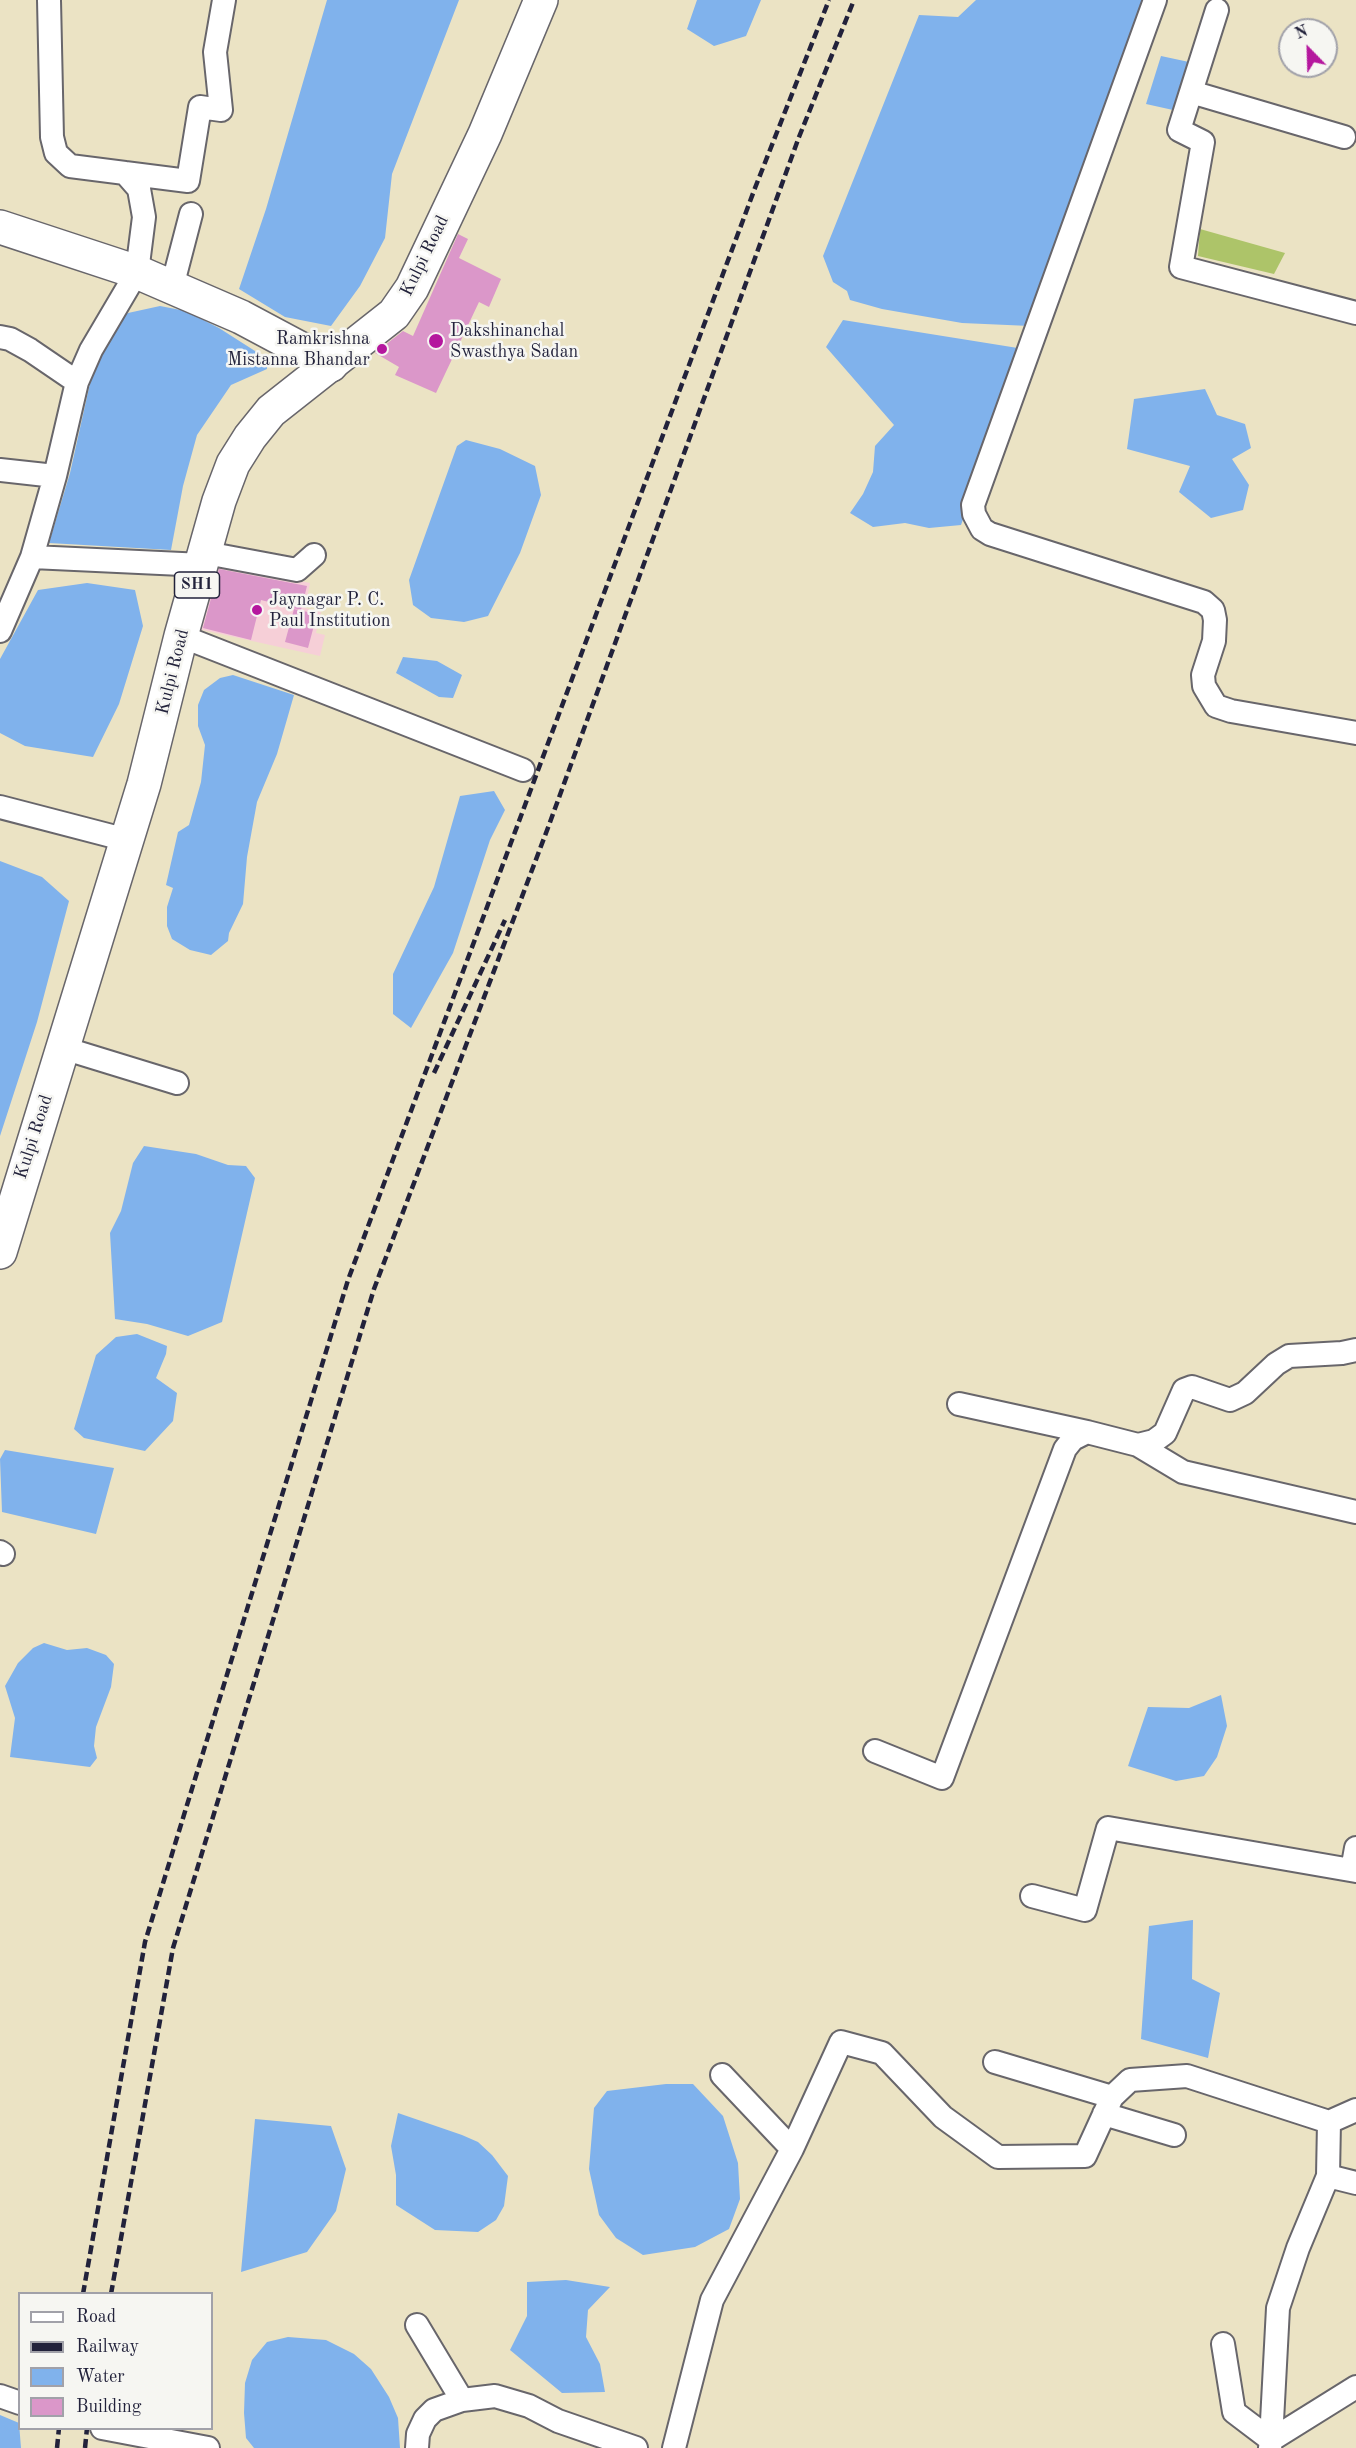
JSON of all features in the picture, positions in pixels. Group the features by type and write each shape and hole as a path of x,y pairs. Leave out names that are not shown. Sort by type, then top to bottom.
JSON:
{"main road":[{"name":"Kulpi Road","path":"0,1252 17,1190 144,784 181,636 219,501 233,464 250,437 271,411 393,314 412,288 485,134 541,0"},
{"path":"0,228 136,272 241,317 331,365"}],"street":[{"path":"49,0 52,137 57,153 70,166 99,172 126,173 188,182 200,107 221,110 215,52 224,0"},
{"path":"1155,0 973,505 974,514 982,529 990,534 1204,602 1213,610 1215,620 1214,641 1203,675 1204,686 1216,706 1231,711 1356,733"},
{"path":"1217,10 1179,130 1203,142 1181,267 1356,313"},
{"path":"1191,92 1344,137"},
{"path":"1,627 32,557 55,476 77,382 91,350 136,272 144,217 139,189 126,173"},
{"path":"172,287 191,214"},
{"path":"0,337 10,339 30,350 77,382"},
{"path":"0,470 55,476"},
{"path":"32,557 204,559 297,570 314,555"},
{"path":"181,636 523,770"},
{"path":"0,807 126,840"},
{"path":"63,1048 177,1083"},
{"path":"1138,1445 1154,1442 1165,1433 1184,1390 1192,1387 1230,1400 1245,1393 1276,1364 1289,1356 1356,1350"},
{"path":"958,1404 1138,1445 1183,1472 1356,1512"},
{"path":"875,1751 942,1778 1065,1449 1073,1439 1087,1432"},
{"path":"1032,1896 1085,1910 1108,1828 1354,1871 1356,1848"},
{"path":"674,2448 712,2300 792,2149 841,2042 882,2053 943,2117 998,2157 1085,2156 1108,2105 1130,2080 1187,2076 1329,2122 1356,2110"},
{"path":"995,2062 1108,2105 1174,2135"},
{"path":"722,2075 792,2149"},
{"path":"1271,2444 1278,2308 1298,2248 1328,2176 1329,2122"},
{"path":"1328,2176 1356,2183"},
{"path":"417,2325 462,2400"},
{"path":"1223,2344 1234,2412 1271,2444"},
{"path":"1271,2444 1356,2387"},
{"path":"0,2396 18,2402"},
{"path":"417,2448 418,2434 425,2419 434,2410 462,2400 495,2396 529,2406 558,2421 636,2448"},
{"path":"113,2430 208,2448"}],"shaded area":[{"name":"Jaynagar P. C. Paul Institution","path":"213,562 310,583 305,608 321,612 316,633 325,635 320,656 198,629"}],"green space":[{"path":"1200,229 1285,253 1274,274 1198,256"}],"water":[{"path":"327,0 459,0 392,174 385,238 360,286 331,326 285,317 239,289 266,209"},
{"path":"697,0 761,0 746,36 714,46 687,29"},
{"path":"976,0 1149,0 1030,326 962,323 882,309 850,300 847,291 833,282 823,256 919,15 958,17"},
{"path":"1161,56 1189,62 1173,110 1146,104"},
{"path":"160,306 186,311 219,328 266,358 267,369 231,385 197,435 183,486 171,550 49,543 70,473 97,352 114,322 128,313"},
{"path":"843,320 1024,349 961,525 929,528 905,523 873,527 850,513 863,494 873,472 875,446 894,425 826,347"},
{"path":"1205,389 1217,415 1245,424 1251,448 1232,459 1249,485 1243,510 1211,518 1179,492 1190,466 1127,449 1134,399"},
{"path":"466,440 500,449 535,466 541,495 520,553 488,616 464,622 431,618 413,605 409,580 457,446"},
{"path":"87,583 135,590 143,626 119,704 93,757 25,746 0,733 0,659 38,590"},
{"path":"403,657 437,661 462,675 453,698 439,697 396,673"},
{"path":"233,675 294,695 277,754 257,802 247,857 243,904 229,933 228,941 211,955 190,950 172,939 167,926 167,907 173,888 166,885 178,832 189,825 201,782 205,745 198,726 198,705 204,690 220,678"},
{"path":"494,791 505,810 490,840 453,953 411,1028 393,1014 393,974 434,887 460,796"},
{"path":"0,861 42,877 69,901 37,1022 0,1136"},
{"path":"144,1146 196,1154 228,1165 246,1166 255,1178 222,1322 188,1336 147,1324 115,1319 110,1233 121,1211 133,1163"},
{"path":"137,1334 167,1346 156,1378 177,1393 173,1421 145,1451 84,1438 74,1429 96,1355 116,1337"},
{"path":"5,1450 114,1468 96,1534 2,1512 0,1459"},
{"path":"44,1643 67,1650 87,1648 106,1655 114,1664 111,1687 96,1727 94,1746 97,1758 90,1767 10,1757 15,1718 5,1686 18,1663 33,1648"},
{"path":"1221,1695 1227,1726 1217,1757 1204,1776 1176,1781 1128,1766 1148,1707 1189,1708"},
{"path":"1193,1920 1192,1979 1220,1993 1208,2058 1141,2039 1149,1926"},
{"path":"666,2084 693,2084 723,2116 738,2163 740,2199 729,2229 695,2247 643,2255 616,2238 599,2215 589,2169 594,2108 607,2091"},
{"path":"398,2113 478,2142 492,2155 508,2176 504,2206 496,2220 478,2232 435,2230 396,2205 396,2175 391,2146"},
{"path":"255,2119 331,2126 346,2169 336,2211 307,2252 241,2272"},
{"path":"566,2280 610,2287 588,2310 586,2337 600,2364 605,2392 562,2393 510,2350 527,2316 527,2282"},
{"path":"288,2337 326,2340 354,2354 371,2369 389,2397 398,2418 400,2448 254,2448 246,2438 244,2413 245,2383 252,2360 267,2342"},
{"path":"0,2415 18,2423 21,2448 0,2448"}],"building":[{"name":"Dakshinanchal Swasthya Sadan","path":"458,234 468,239 459,258 501,279 489,307 479,302 436,393 395,375 399,367 375,353 403,331 413,336"},
{"name":"Jaynagar P. C. Paul Institution","path":"219,569 307,586 301,610 261,600 251,640 203,628"},
{"path":"294,609 317,614 308,648 285,642"}],"railway":[{"path":"83,2292 145,1942 348,1280 755,188 829,0"},
{"path":"111,2292 173,1948 374,1289 549,825 799,137 854,0"},
{"path":"434,1073 505,920"},
{"path":"57,2448 59,2430"},
{"path":"85,2448 87,2430"}],"place":[{"name":"Dakshinanchal Swasthya Sadan","path":"436,341"},
{"name":"Ramkrishna Mistanna Bhandar","path":"382,349"},
{"name":"Jaynagar P. C. Paul Institution","path":"257,610"}]}
